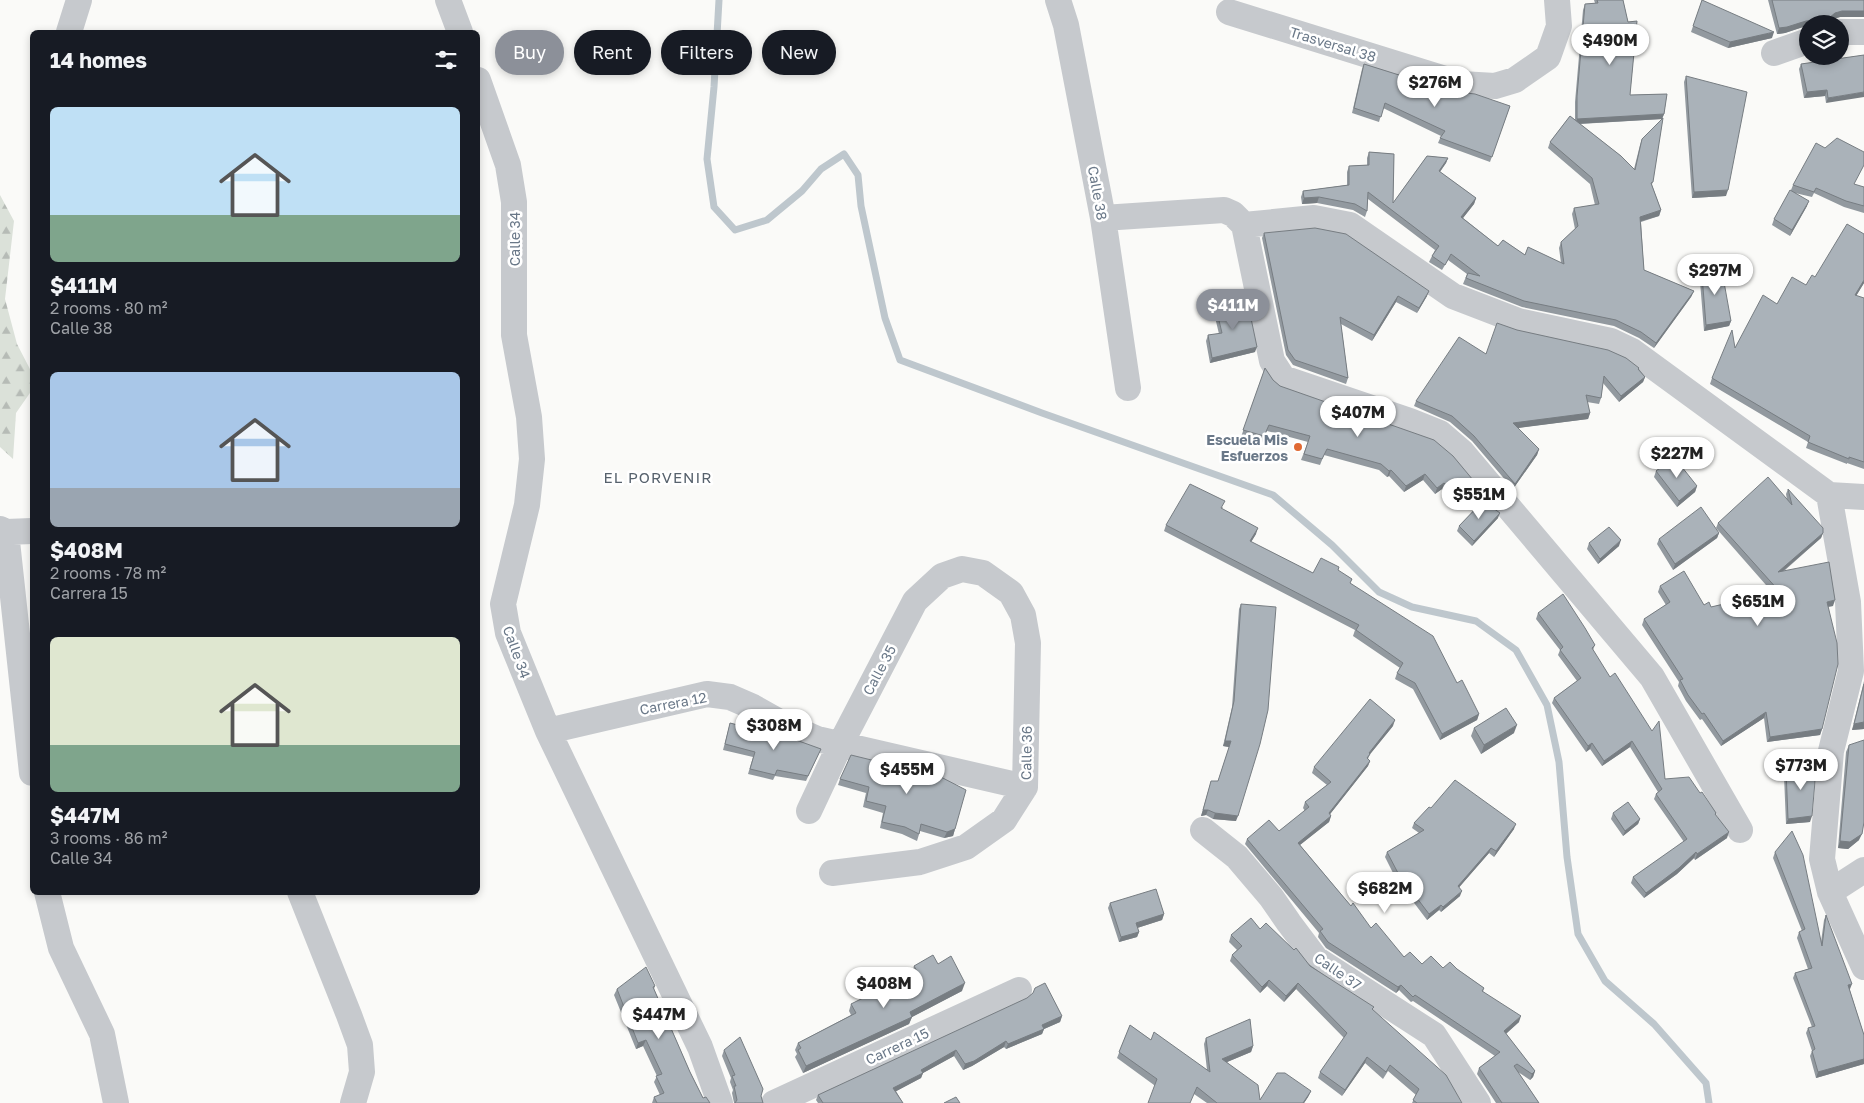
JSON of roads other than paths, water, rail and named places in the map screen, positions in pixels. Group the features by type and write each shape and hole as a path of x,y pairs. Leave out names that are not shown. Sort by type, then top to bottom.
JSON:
{"street":[{"path":"70,30 79,0"},
{"path":"448,0 459,30"},
{"name":"Calle 38","path":"1058,0 1066,24 1103,218 1128,388"},
{"name":"Trasversal 38","path":"1229,12 1461,84 1495,86 1515,80 1548,57 1559,26 1557,0"},
{"path":"1849,32 1864,32"},
{"path":"1774,53 1799,44"},
{"name":"Calle 34","path":"480,86 508,165 514,202 514,335 529,417 532,459 527,505 502,604 508,633 548,731 700,1047 720,1103"},
{"path":"1103,218 1224,210 1234,214 1244,225 1272,361 1283,378 1440,433 1461,451 1652,677 1740,830"},
{"path":"1244,225 1314,218 1350,225 1453,296 1518,321 1611,341 1632,351 1828,495 1864,497"},
{"path":"1828,495 1848,602 1851,671 1832,751 1822,859 1830,892 1864,967"},
{"path":"30,531 3,531 30,756"},
{"name":"Calle 35","path":"809,811 840,745 915,602 942,576 962,568 984,573"},
{"name":"Calle 36","path":"832,873 920,862 966,847 1004,820 1025,787 1028,643 1023,615 1011,593 984,573"},
{"name":"Carrera 12","path":"548,731 707,694 730,697 753,706 785,725 817,739 1025,787"},
{"name":"Calle 37","path":"1203,830 1237,857 1272,897 1289,924 1316,959 1434,1035 1478,1103"},
{"path":"1830,892 1864,870"},
{"path":"48,895 61,948 102,1034 116,1103"},
{"path":"301,895 360,1045 362,1072 353,1103"},
{"name":"Carrera 15","path":"774,1103 1019,990"}],"waterway":[{"path":"719,0 714,87 707,159 714,207 735,230 767,220 802,191 821,169 844,154 858,175 861,206 885,318 900,360 1042,413 1273,495 1332,545 1379,592 1412,607 1476,621 1516,650 1547,705 1559,762 1567,857 1578,934 1605,981 1654,1024 1706,1083 1709,1103"}],"place":[{"name":"Escuela Mis Esfuerzos","path":"1298,447"}],"district":[{"name":"EL PORVENIR","path":"658,477"}]}
